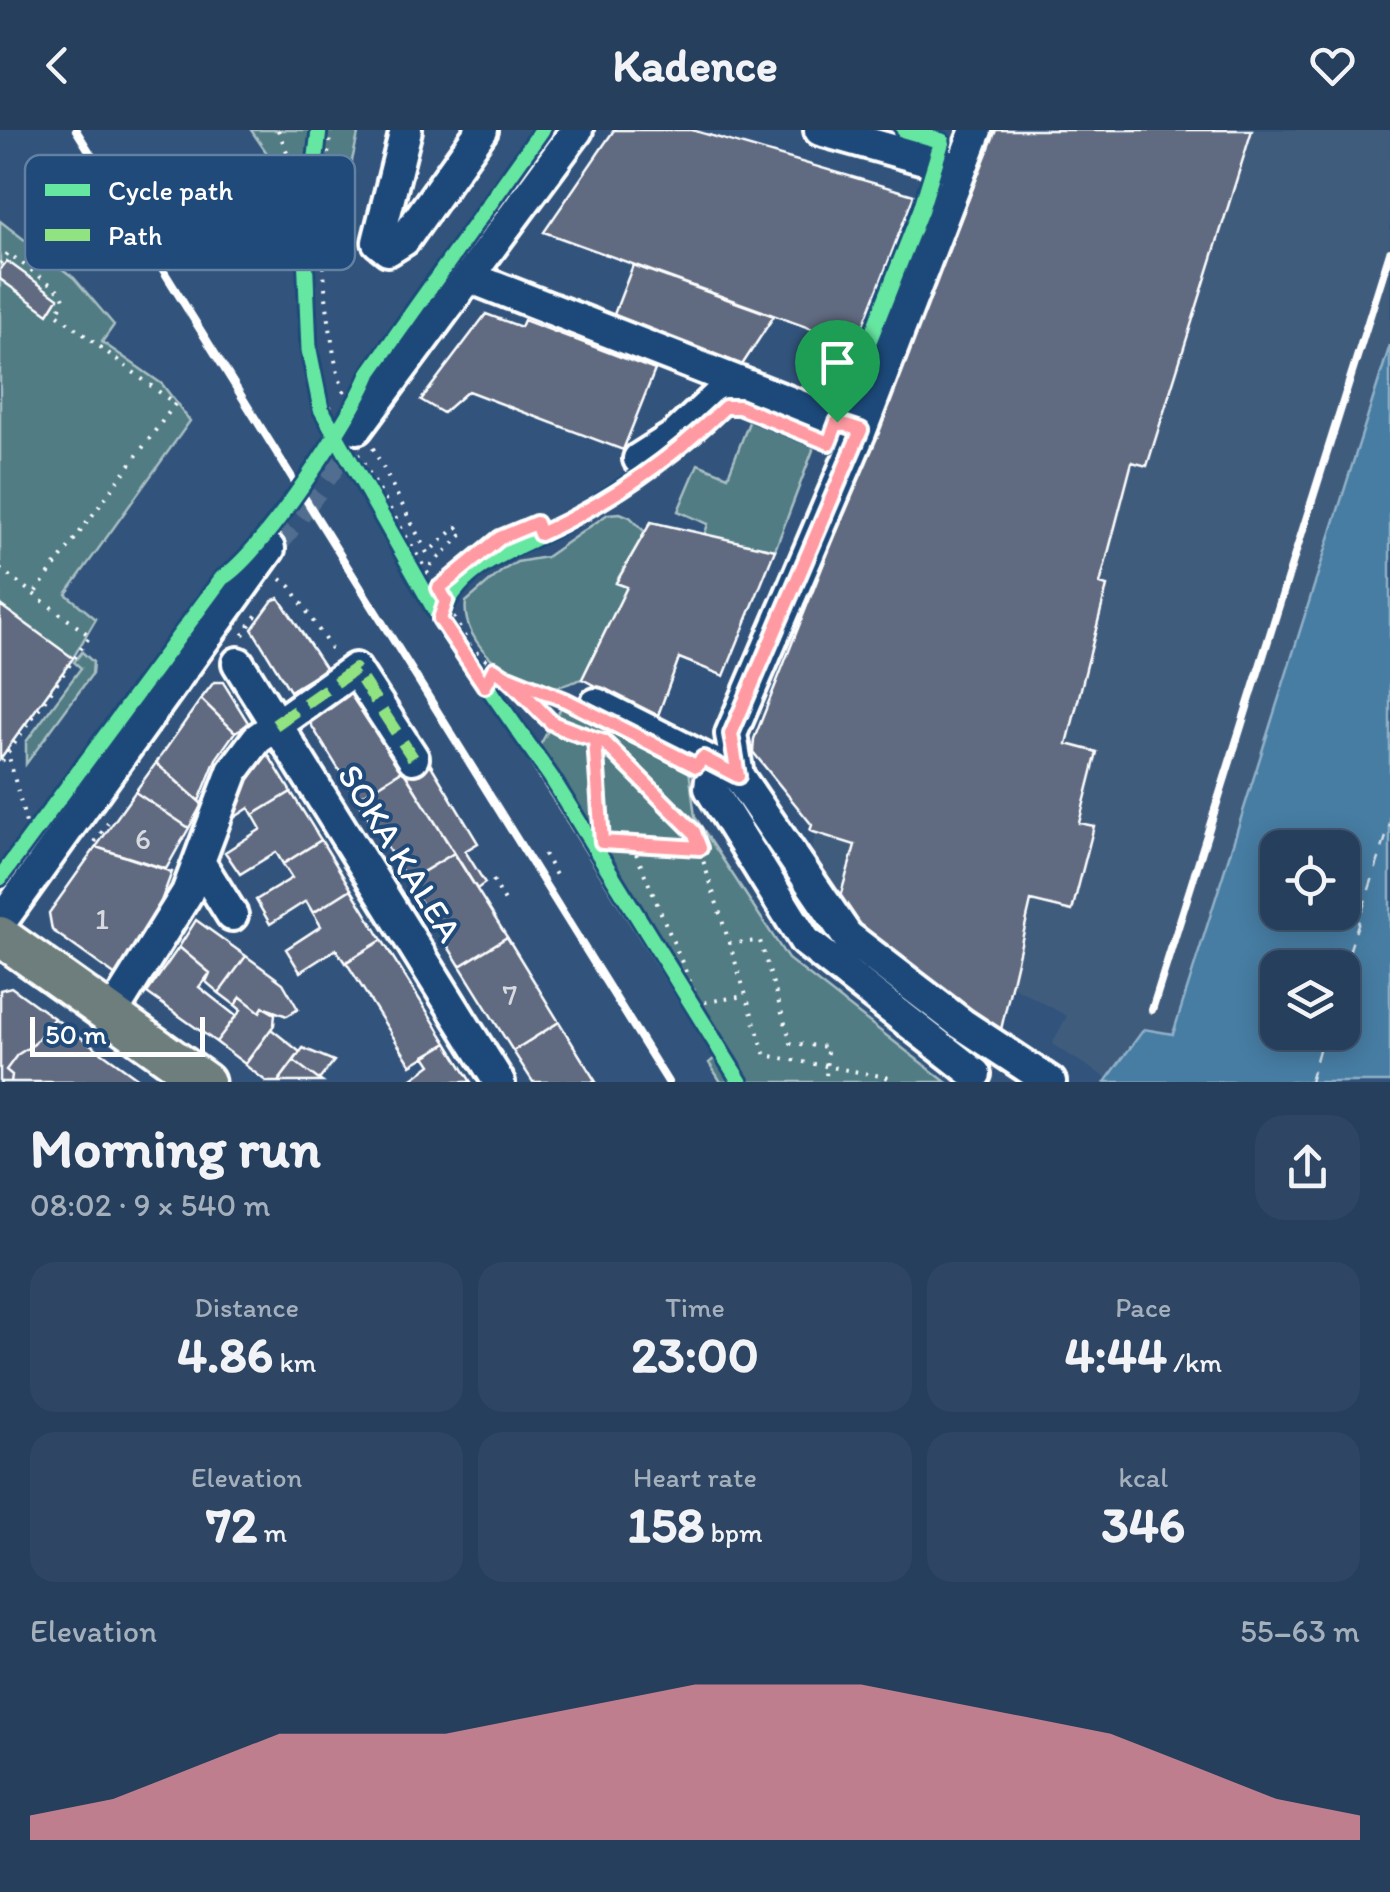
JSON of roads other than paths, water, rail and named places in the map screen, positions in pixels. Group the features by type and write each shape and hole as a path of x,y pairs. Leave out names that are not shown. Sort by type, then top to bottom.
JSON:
{"main road":[{"path":"0,936 206,1082"}],"street":[{"path":"406,130 378,242 388,250 404,240 482,130"},
{"path":"351,427 469,278 577,130"},
{"path":"820,130 960,169"},
{"path":"975,1074 805,940 710,788 725,770 731,734 861,430 976,130"},
{"path":"469,278 861,430"},
{"path":"642,471 732,382"},
{"path":"0,924 274,563"},
{"name":"SOKA KALEA","path":"238,664 499,1082"},
{"path":"111,1015 187,893 233,771 257,738 355,669 413,758"},
{"path":"588,706 725,770 847,936 962,1024 1050,1082"},
{"path":"199,862 232,916"}],"tunnel":[{"path":"269,549 357,428"}],"railway":[{"path":"76,130 92,155"},
{"path":"1152,1010 1390,252"},
{"path":"163,270 668,1082"}]}
